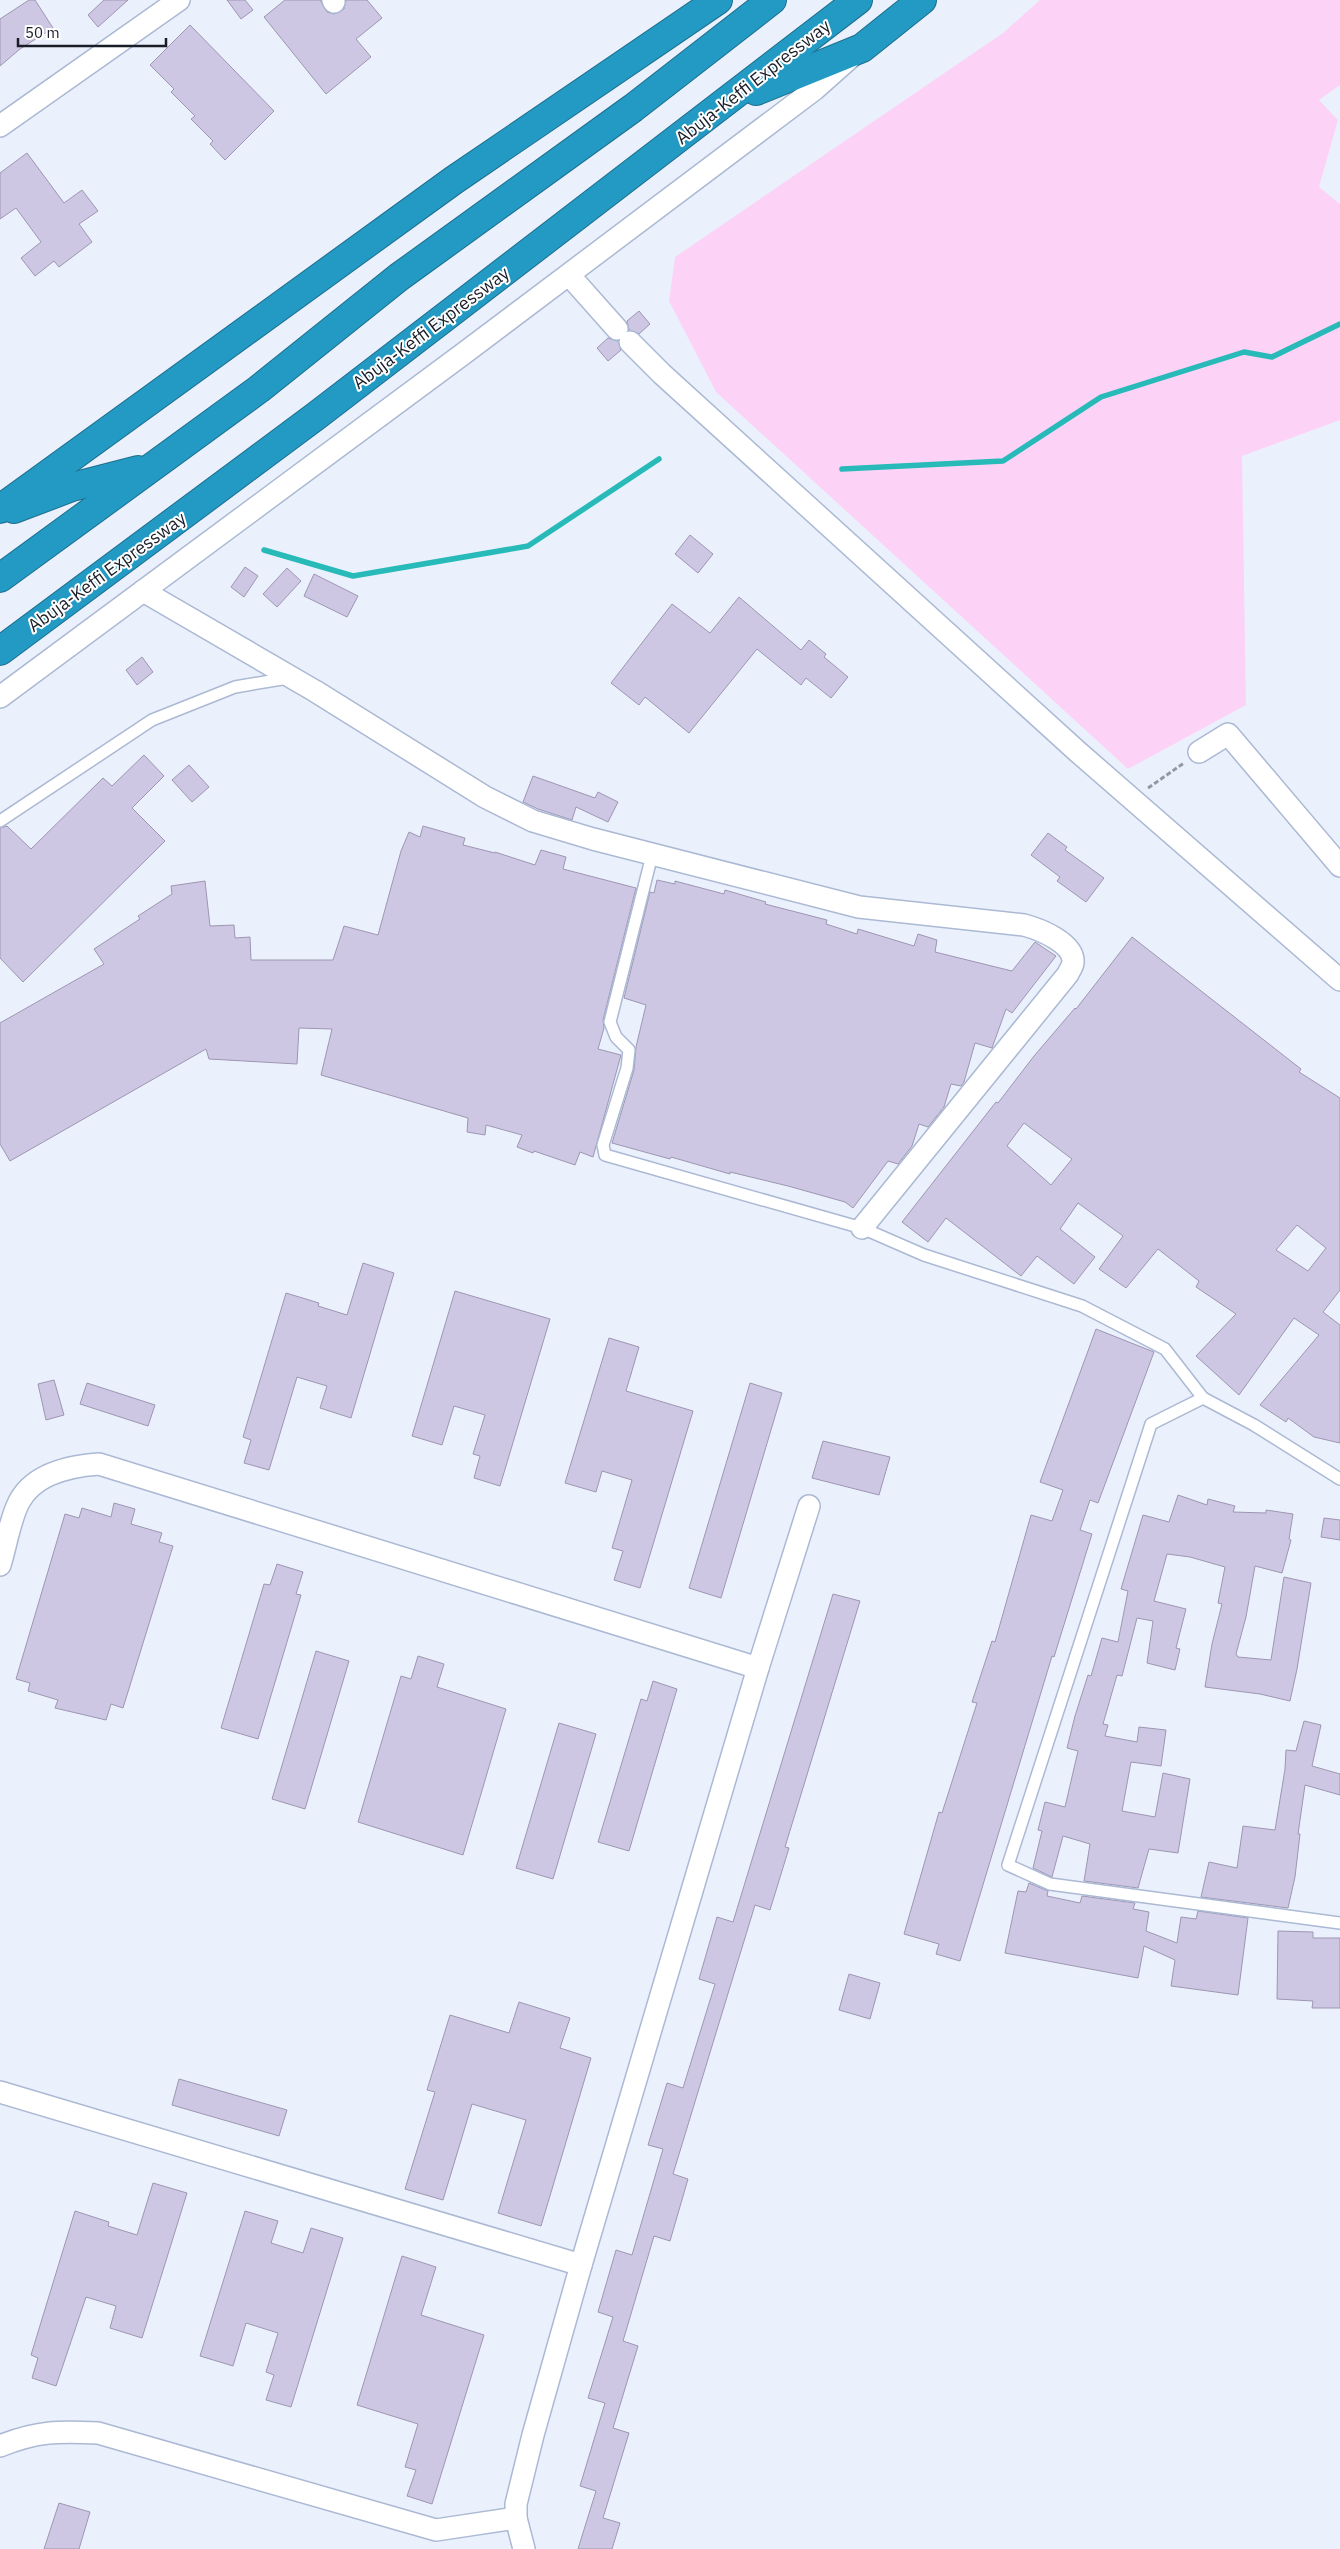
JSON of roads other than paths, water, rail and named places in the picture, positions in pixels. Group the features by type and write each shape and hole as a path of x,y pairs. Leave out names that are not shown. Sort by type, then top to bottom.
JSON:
{"highway":[{"path":"0,578 259,389 399,277 633,108 772,0"},
{"name":"Abuja-Keffi Expressway","path":"0,651 316,416 725,104 858,0"},
{"path":"725,104 862,48 922,0"},
{"path":"633,108 713,4"},
{"path":"0,509 454,180 713,4"},
{"path":"0,514 37,502 72,487 151,467"}],"street":[{"path":"0,126 179,0"},
{"path":"0,697 568,275 815,89 862,48"},
{"path":"568,275 624,336 822,521 1078,752 1340,980"},
{"path":"143,591 291,677 439,770 533,821 652,855 859,907 1024,925 1044,931 1070,952 1073,962 1068,974 862,1228"},
{"path":"1199,752 1228,734 1340,866"},
{"path":"0,1565 19,1502 37,1483 55,1471 78,1465 99,1464 758,1668"},
{"path":"524,2549 516,2518 516,2504 523,2473 581,2265 758,1668 809,1506"},
{"path":"0,2092 581,2265"},
{"path":"0,2446 25,2436 58,2430 98,2433 436,2530 516,2518"}],"lane":[{"path":"0,821 152,720 235,687 291,677"},
{"path":"652,855 610,1022 616,1037 629,1050 627,1068 603,1145 605,1155 862,1228 924,1255 1082,1306 1165,1349 1204,1398 1254,1425 1340,1479"},
{"path":"1204,1398 1151,1424 1008,1865 1050,1884 1340,1924"}],"waterway":[{"path":"842,469 1003,461 1101,397 1244,352 1272,357 1340,324"},
{"path":"264,550 353,576 528,546 659,459"}]}
